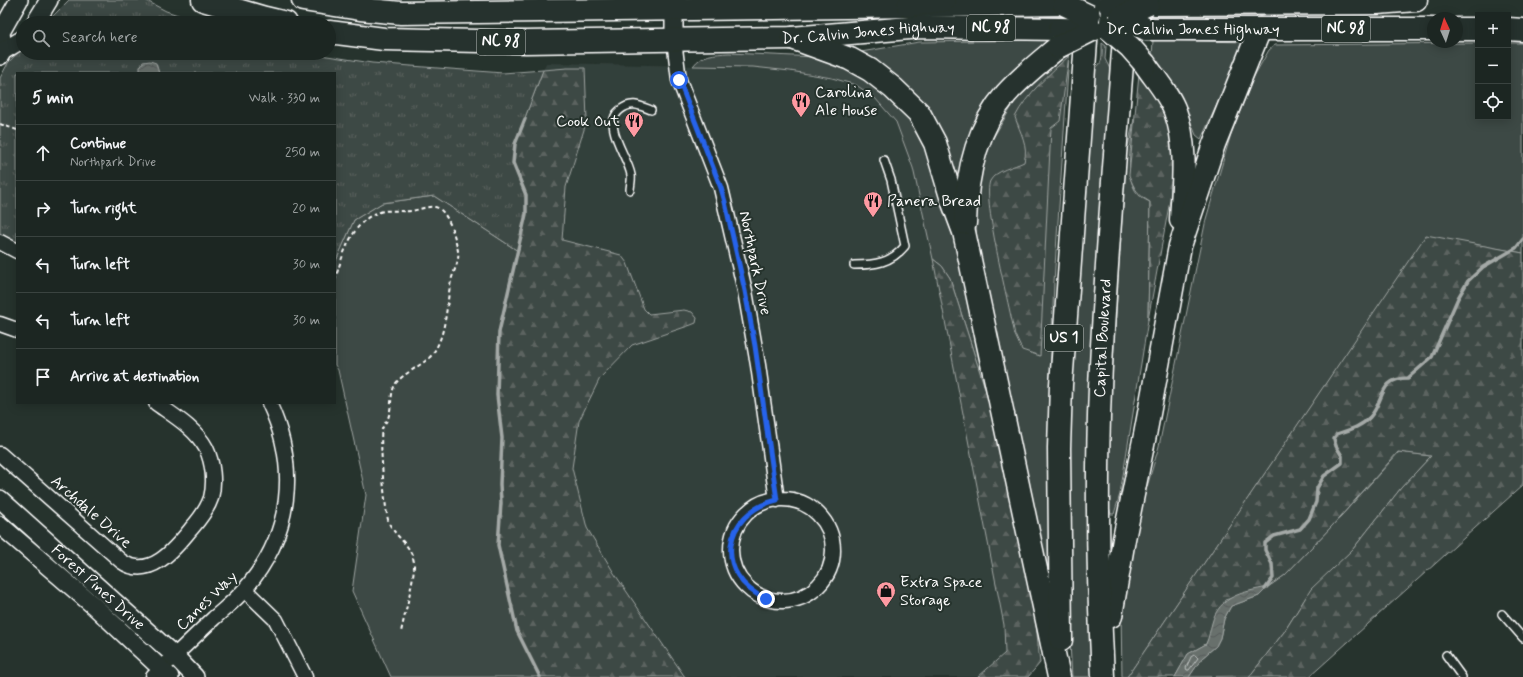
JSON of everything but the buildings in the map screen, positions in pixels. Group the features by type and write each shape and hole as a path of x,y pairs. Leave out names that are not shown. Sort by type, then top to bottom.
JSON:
{"highway":[{"path":"204,0 261,16"},
{"name":"Dr. Calvin Jones Highway","path":"303,0 360,9 401,13 674,4 908,6 1064,4 1107,11 1376,3 1416,0"},
{"path":"908,6 945,0"},
{"path":"964,232 968,172 982,131 1006,95 1059,38 1107,11 1130,48 1145,64 1175,110 1180,128 1184,180 1180,246 1146,435 1124,539 1103,674"},
{"name":"Dr. Calvin Jones Highway","path":"1107,11 1146,29 1427,28"},
{"name":"Capital Boulevard","path":"1103,674 1098,477 1100,389 1105,287 1107,11"},
{"name":"US 1","path":"1060,677 1059,448 1061,385 1107,11"},
{"name":"Dr. Calvin Jones Highway","path":"336,33 384,39 452,41 674,40 792,38 921,27 1059,38"},
{"path":"1180,246 1214,144 1260,29"},
{"path":"1463,29 1475,29"},
{"path":"1511,30 1523,30"},
{"path":"792,38 850,59 870,70 893,88 919,114 935,143 952,200 964,232 1060,677"}],"street":[{"path":"1,52 1,32 19,0"},
{"path":"39,16 48,0"},
{"path":"674,4 674,40"},
{"name":"Northpark Drive","path":"674,40 679,80 721,188 740,269 759,373 777,500"},
{"path":"1,52 16,43"},
{"path":"0,242 16,250"},
{"path":"0,324 16,330"},
{"name":"Archdale Drive","path":"0,454 122,561 130,566 150,565 161,560 172,552 206,510 211,498 213,476 209,455 199,437 188,426 157,404"},
{"name":"Canes Way","path":"162,674 176,656 245,590 274,546 281,527 287,498 285,449 276,418 269,404"},
{"name":"Forest Pines Drive","path":"0,498 176,656 195,677"},
{"path":"777,500 797,502 816,513 829,532 832,543 830,566 822,580 810,592 789,600 766,599 747,587 739,578 731,558 733,535 744,516 763,503 777,500"},
{"name":"Forest Pines Drive","path":"0,524 162,674"},
{"path":"245,590 276,620 305,677"}],"lane":[{"path":"630,190 631,175 614,130 612,120 614,114 626,105 635,103 651,110"},
{"path":"854,265 872,265 896,256 905,246 891,180 884,160"},
{"path":"1502,614 1523,638"},
{"path":"1446,655 1462,677"}],"path":[{"path":"0,124 16,130"},
{"path":"336,277 343,254 357,228 368,218 380,212 411,211 422,208 436,207 444,213 449,222 458,253 451,282 445,321 431,355 397,382 394,389 389,417 382,430 381,462 384,477 388,521 397,536 407,544 414,564 401,632"}],"shaded area":[{"path":"546,63 753,67 832,78 856,85 874,97 896,122 913,168 938,278 1004,625 1006,677 540,677 499,332 526,214 515,144"}],"green space":[{"path":"69,0 145,0 166,11 181,16 53,16"},
{"path":"1047,40 1047,45 959,183 939,133 879,65 861,52 919,42"},
{"path":"1153,40 1246,42 1201,139 1196,135 1186,110 1152,57"},
{"path":"1102,43 1106,46 1105,59 1111,71 1094,677 1072,677 1068,609 1067,445 1092,69 1099,66 1102,59"},
{"path":"1463,43 1475,43 1475,120 1511,120 1511,43 1523,43 1523,253 1426,236 1127,677 1122,677 1121,611 1140,511 1159,446 1206,219 1231,134 1253,78 1269,50 1275,45 1427,44 1427,48 1463,48"},
{"path":"729,53 815,57 860,71 917,122 950,210 997,426 950,278 942,266 933,259 913,168 896,122 874,97 856,85 832,78 753,67 693,66 704,57 713,54"},
{"path":"16,54 16,60 336,60 336,57 372,63 503,73 543,70 515,144 513,163 526,195 526,214 518,251 434,196 382,203 354,220 336,261 336,72 16,72 16,244 10,242 0,234 0,78 8,63"},
{"path":"1069,56 1054,282 1049,402 1052,431 1052,596 977,244 975,207 978,176 987,148 1021,91 1061,57"},
{"path":"1069,56 1060,121 1051,128 1040,356 1022,350 1015,335 993,231 990,209 990,181 996,174 1024,162 1025,145 1015,117 1039,84"},
{"path":"585,68 587,120 566,187 562,240 621,255 627,263 644,309 649,314 684,310 692,312 697,318 696,323 632,345 600,378 579,421 572,468 587,528 614,573 685,677 540,677 517,631 498,545 501,503 500,484 502,438 497,395 499,332 526,214 513,163 515,144 543,70"},
{"path":"1139,74 1158,97 1168,124 1173,158 1170,200 1148,320 1150,202 1142,197 1137,191 1129,175"},
{"path":"1134,119 1130,154 1131,181 1139,195 1150,202 1148,320 1120,494 1114,514 1111,514 1106,489 1107,448 1126,155"},
{"path":"434,196 518,251 499,332 497,395 502,438 500,484 517,631 540,677 391,677 352,591 366,495 336,367 336,261 354,220 382,203"},
{"path":"1426,235 1523,253 1523,485 1309,677 1249,677 1284,632 1311,589 1353,549 1401,488 1431,456 1398,452 1332,526 1285,575 1268,587 1225,600 1206,644 1188,654 1175,677 1127,677"},
{"path":"933,259 942,266 950,278 997,426 1034,605 1040,663 1028,677 978,677 1005,653 1004,625"},
{"path":"1399,452 1431,456 1401,488 1353,549 1308,594 1284,632 1250,676 1189,677 1202,658 1216,646 1220,638 1224,619 1231,606 1259,596 1268,587 1285,575"}],"water":[{"path":"150,61 156,63 159,72 140,72 140,67 143,62"},
{"path":"1268,587 1259,596 1231,606 1224,619 1220,638 1216,646 1202,658 1189,677 1175,677 1188,654 1206,644 1215,614 1226,601 1241,593"}],"waterway":[{"path":"525,119 515,144 513,163 526,195 526,214 499,332 497,395 502,438 500,484 501,503 498,545 517,631 540,677"},
{"path":"1265,589 1273,578 1272,564 1265,550 1265,543 1274,536 1300,529 1309,519 1316,502 1317,488 1324,476 1342,463 1342,456 1334,439 1337,434 1355,428 1363,423 1375,411 1387,386 1398,379 1408,378 1432,357 1458,298 1468,281 1483,267 1516,248 1523,239"}],"place":[{"name":"Carolina Ale House","path":"801,118"},
{"name":"Cook Out","path":"634,138"},
{"name":"Panera Bread","path":"873,218"},
{"name":"Extra Space Storage","path":"886,608"}],"route":[{"path":"679,80 721,188 745,291 755,346 777,500 763,503 753,508 744,516 733,535 731,558 739,578 747,587 766,599"}]}
